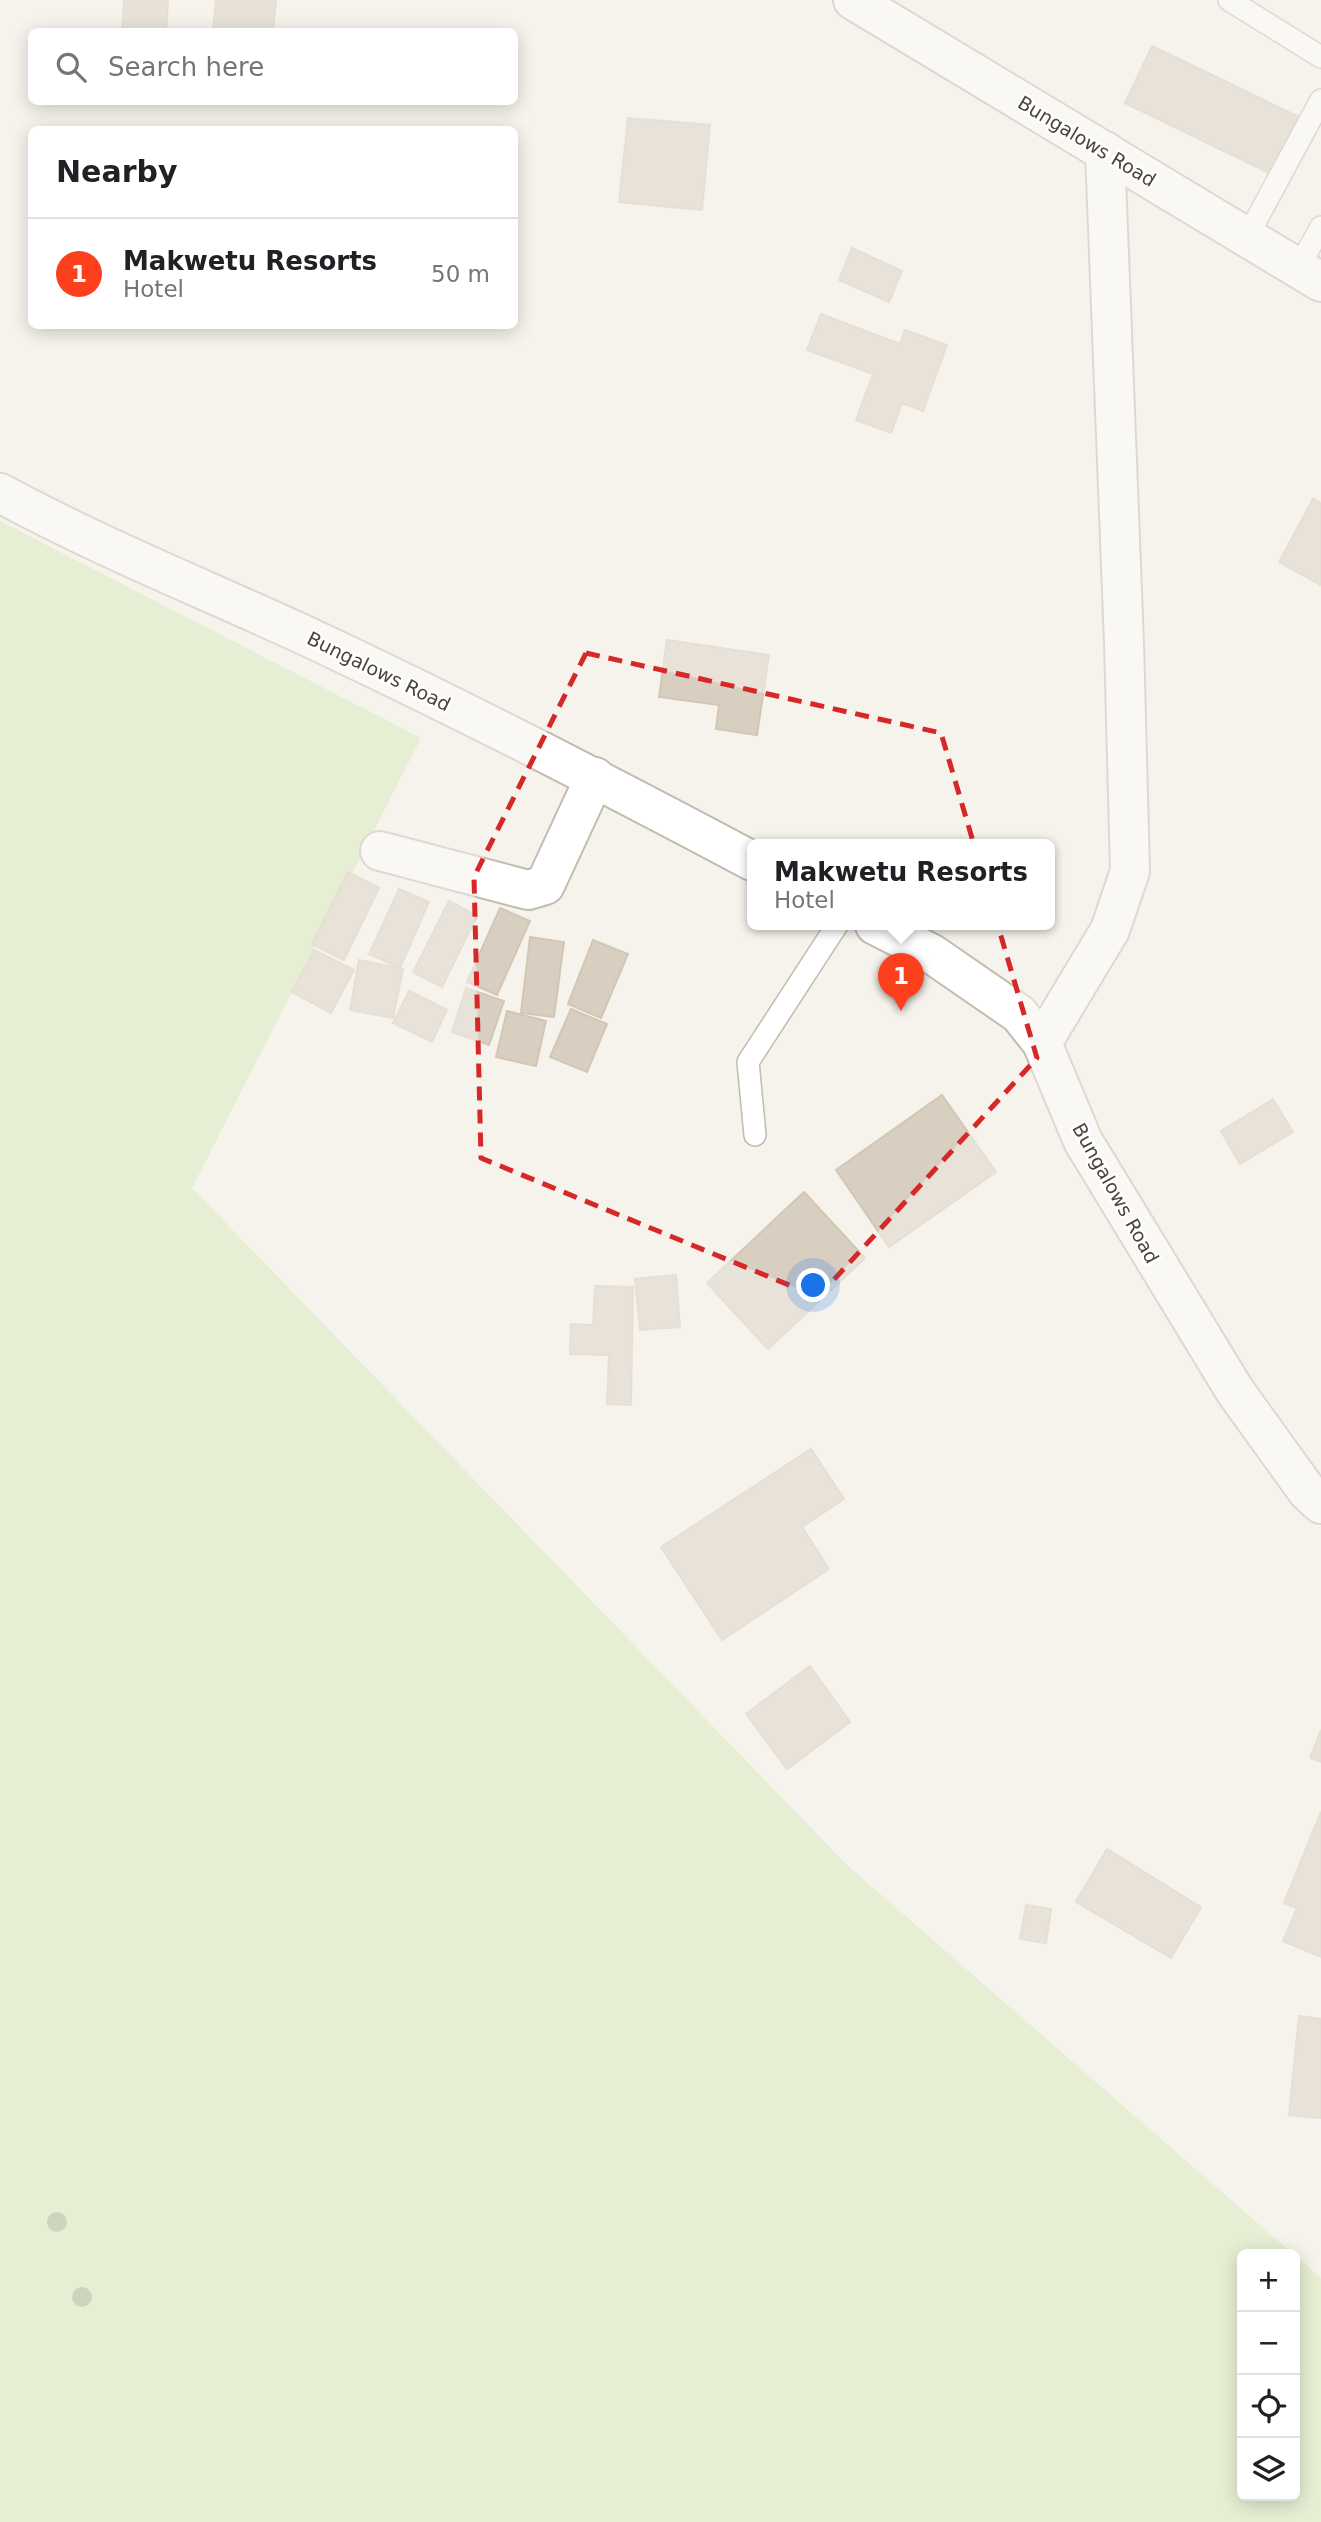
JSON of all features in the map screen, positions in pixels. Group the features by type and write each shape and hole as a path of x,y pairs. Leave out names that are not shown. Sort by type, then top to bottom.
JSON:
{"street":[{"name":"Bungalows Road","path":"853,0 1310,275"},
{"path":"1042,1043 1110,930 1130,871 1127,708 1105,151"},
{"name":"Bungalows Road","path":"0,493 50,520 335,649 595,777 747,858"},
{"path":"380,851 528,890 545,885 595,777"},
{"name":"Bungalows Road","path":"885,930 932,954 1019,1014 1042,1043 1083,1141 1152,1257 1235,1391 1307,1491 1321,1504"}],"lane":[{"path":"1229,0 1321,57"},
{"path":"1247,237 1321,100"},
{"path":"1310,275 1321,227"},
{"path":"755,1135 748,1062 834,930"}],"highlighted area":[{"path":"586,653 941,733 1037,1058 818,1297 481,1158 474,877"}],"green space":[{"path":"0,521 421,738 192,1188 847,1865 1287,2249 1237,2249 1237,2501 1300,2501 1300,2259 1321,2278 1321,2522 0,2522"}],"building":[{"path":"124,0 168,0 166,28 122,28"},
{"path":"216,0 276,0 273,28 213,28"},
{"path":"1152,46 1299,117 1271,174 1125,103"},
{"path":"628,118 710,125 702,210 619,202"},
{"path":"852,248 902,271 889,302 839,280"},
{"path":"821,314 900,344 905,330 947,345 923,411 902,403 891,433 856,420 873,374 807,350"},
{"path":"1313,499 1321,503 1321,585 1279,562"},
{"path":"667,640 769,655 757,735 716,729 719,705 659,697"},
{"path":"348,872 379,888 344,960 312,944"},
{"path":"399,889 429,902 400,968 369,954"},
{"path":"449,901 477,916 442,987 413,972"},
{"path":"500,908 530,921 497,995 467,982"},
{"path":"530,937 564,942 554,1017 521,1013"},
{"path":"593,940 628,954 601,1018 568,1004"},
{"path":"314,950 354,970 331,1013 292,992"},
{"path":"359,960 403,969 393,1018 350,1010"},
{"path":"466,988 504,1001 489,1045 452,1032"},
{"path":"409,991 447,1010 432,1042 393,1023"},
{"path":"571,1009 607,1024 587,1072 550,1057"},
{"path":"507,1011 546,1021 536,1066 496,1057"},
{"path":"942,1095 996,1172 889,1247 836,1170"},
{"path":"1273,1099 1293,1132 1240,1164 1221,1131"},
{"path":"804,1192 865,1258 768,1349 707,1283"},
{"path":"676,1275 680,1327 640,1330 635,1279"},
{"path":"595,1286 633,1287 631,1405 607,1404 609,1355 570,1354 571,1324 593,1325"},
{"path":"811,1449 844,1499 802,1527 829,1569 722,1640 661,1547"},
{"path":"810,1666 850,1722 787,1769 746,1714"},
{"path":"1321,1730 1321,1762 1310,1758"},
{"path":"1321,1812 1321,1957 1283,1941 1297,1908 1284,1903"},
{"path":"1107,1849 1201,1907 1171,1958 1076,1902"},
{"path":"1026,1905 1051,1909 1046,1943 1020,1939"},
{"path":"1299,2016 1321,2019 1321,2118 1289,2115"}],"place":[{"name":"Makwetu Resorts","path":"901,1011"}]}
